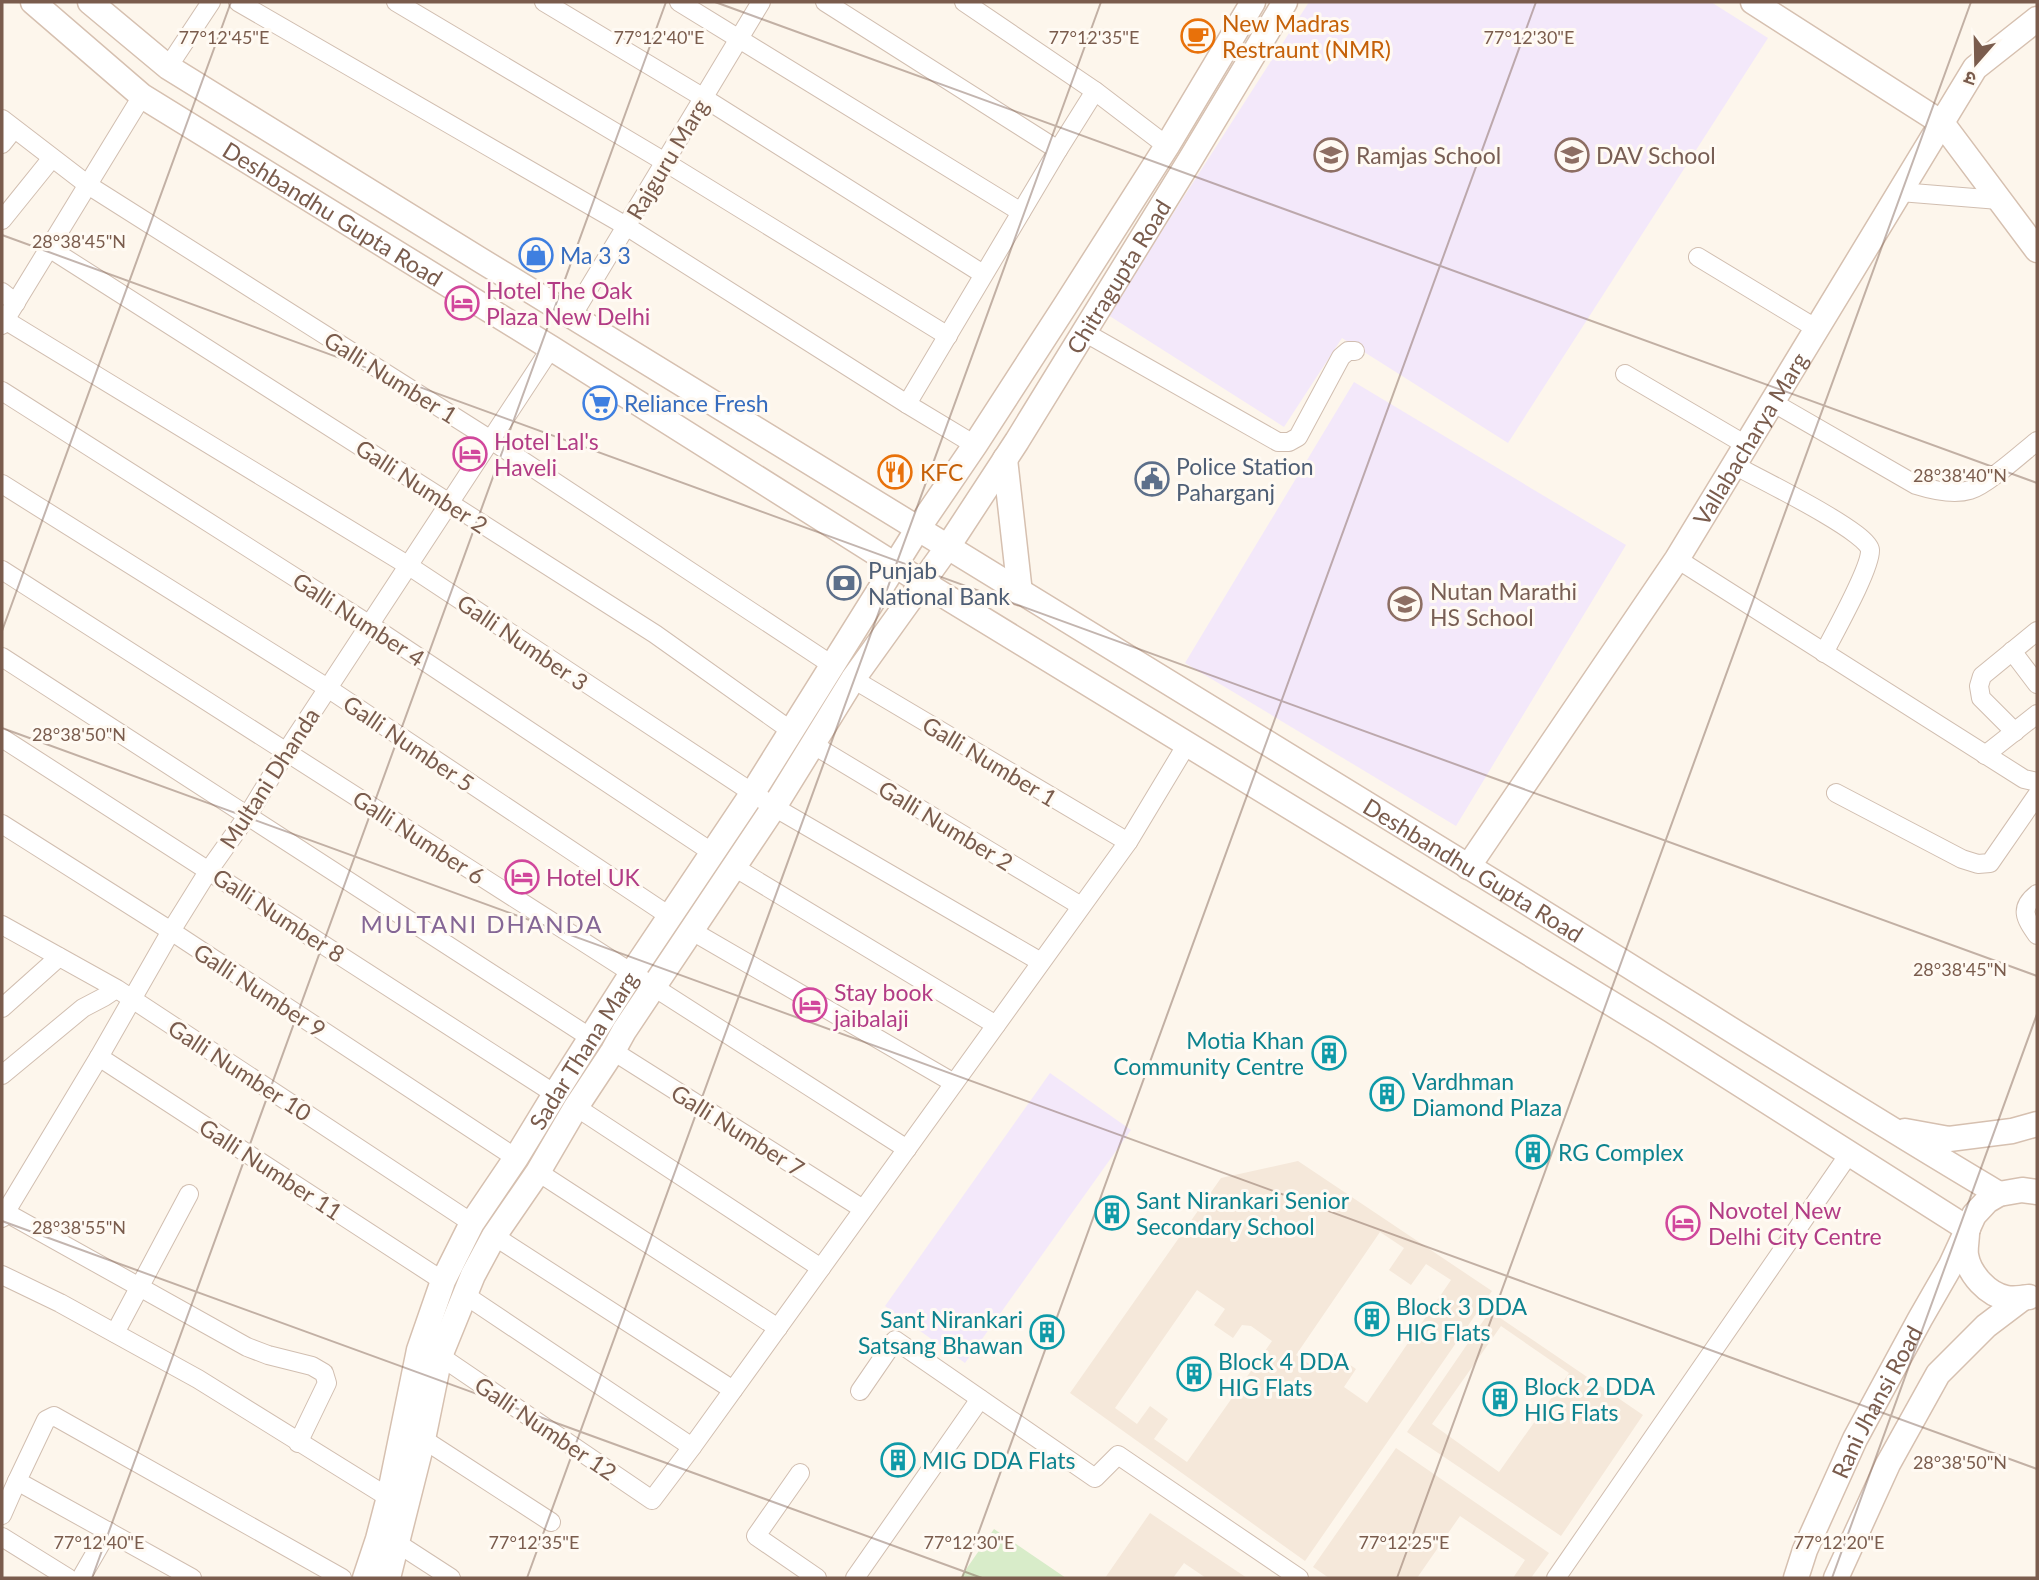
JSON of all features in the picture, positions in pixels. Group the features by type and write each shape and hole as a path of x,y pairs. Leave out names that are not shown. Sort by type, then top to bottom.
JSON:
{"main road":[{"name":"Deshbandhu Gupta Road","path":"33,2 142,96 551,348 922,582 1658,1032 1968,1229"},
{"name":"Deshbandhu Gupta Road","path":"90,2 168,67 1890,1129 2024,1187"},
{"name":"Chitragupta Road","path":"895,564 975,445 1167,146 1251,2"},
{"name":"Chitragupta Road","path":"922,582 1005,459 1285,2"},
{"path":"1753,2 1942,123 2037,250"},
{"name":"Vallabacharya Marg","path":"1468,867 1677,559 1975,68 2037,19"},
{"path":"1005,459 1020,593"},
{"name":"Sadar Thana Marg","path":"388,1578 397,1544 398,1503 413,1375 443,1282 472,1223 632,973 752,794 895,564"},
{"name":"Sadar Thana Marg","path":"365,1578 378,1539 398,1503 423,1439 440,1356 494,1236 538,1172 624,1031 774,807 853,679 922,582"},
{"path":"1890,1129 1949,1139 2012,1131 2037,1124"},
{"name":"Rani Jhansi Road","path":"1796,1578 1805,1550 1855,1439 1980,1207 2024,1187"},
{"path":"1968,1229 1966,1254 1979,1281 2006,1298 2032,1300"},
{"name":"Rani Jhansi Road","path":"1836,1578 1888,1464 1938,1374 1986,1326 2032,1300"}],"street":[{"path":"168,67 211,2"},
{"path":"238,2 626,226 975,445"},
{"path":"396,2 665,162 948,336"},
{"path":"544,2 704,98 984,274"},
{"path":"679,2 1021,212"},
{"name":"Rajguru Marg","path":"572,316 761,2"},
{"path":"825,2 1058,150"},
{"path":"964,2 1095,91 1167,146"},
{"path":"907,404 1095,91"},
{"path":"4,322 6,297 49,248 142,96"},
{"path":"2,144 8,124"},
{"name":"Galli Number 1","path":"8,124 88,185 491,440 832,665"},
{"path":"2,220 52,158"},
{"path":"1900,192 1999,200"},
{"name":"Galli Number 2","path":"49,248 654,634 790,730"},
{"path":"1698,257 1817,329"},
{"name":"Galli Number 3","path":"4,322 409,566 752,794 1041,962"},
{"path":"1084,332 1278,442 1289,442 1298,437 1341,357 1348,351 1355,351"},
{"name":"Multani Dhanda","path":"3,1215 99,1057 121,992 171,931 551,348"},
{"path":"1625,374 1867,542 1870,548 1867,566 1824,653"},
{"name":"Galli Number 4","path":"2,391 370,625 713,853"},
{"path":"1772,402 1916,485 1941,491 1968,491 1980,486 2037,441"},
{"name":"Galli Number 5","path":"2,484 328,689 671,917"},
{"path":"1677,559 2024,779 2037,782"},
{"name":"Galli Number 6","path":"2,570 907,1149"},
{"path":"2015,732 1981,698 1979,686 1982,676 2037,631"},
{"path":"2012,651 2037,684"},
{"path":"2,657 591,1038"},
{"name":"Galli Number 1","path":"853,679 1128,842"},
{"path":"1986,755 2037,714"},
{"name":"Galli Number 8","path":"2,738 555,1094"},
{"name":"Galli Number 2","path":"812,744 1081,906"},
{"path":"465,1296 692,1447 1128,842 1187,744"},
{"path":"1836,793 1962,859 1978,864 1990,863 2037,795"},
{"name":"Galli Number 9","path":"2,824 171,931 516,1158"},
{"path":"734,867 996,1025"},
{"path":"2037,894 2029,900 2025,909 2026,917 2037,935"},
{"name":"Galli Number 10","path":"2,925 121,992 472,1223"},
{"path":"692,931 954,1083"},
{"path":"2,1008 60,957"},
{"path":"2,1075 83,1008 121,992"},
{"name":"Galli Number 7","path":"613,1051 863,1209"},
{"name":"Galli Number 11","path":"99,1057 443,1282"},
{"path":"576,1107 821,1268"},
{"path":"1556,1578 1849,1154"},
{"path":"538,1172 778,1328"},
{"path":"115,1333 189,1194"},
{"path":"3,1215 140,1286 247,1347 312,1366 324,1373 327,1383 298,1443"},
{"path":"494,1236 733,1390"},
{"path":"2,1275 60,1303 198,1379 398,1503"},
{"path":"860,1391 895,1340 1095,1478 1118,1455 1299,1578"},
{"name":"Galli Number 12","path":"440,1356 652,1500 692,1447"},
{"path":"855,1578 981,1399"},
{"path":"2,1515 46,1420 49,1416 54,1416 342,1578"},
{"path":"423,1439 551,1522"},
{"path":"800,1473 756,1536 817,1578"},
{"path":"17,1481 192,1578"},
{"path":"81,1578 108,1531"},
{"path":"2,1537 68,1578"},
{"path":"397,1544 451,1578"}],"shaded area":[{"path":"1309,2 1711,2 1768,38 1508,443 1342,338 1284,427 1108,315"},
{"name":"Nutan Marathi HS School","path":"1354,382 1626,545 1456,826 1185,663"},
{"path":"1050,1073 1131,1130 965,1363 885,1306"},
{"path":"1298,1161 1492,1291 1305,1561 1070,1393 1221,1178","holes":["1380,1232 1404,1248 1389,1270 1411,1285 1426,1264 1451,1280 1367,1403 1344,1387 1356,1369 1334,1354 1321,1372 1296,1355","1197,1290 1225,1309 1214,1325 1233,1338 1242,1325 1251,1326 1272,1341 1187,1462 1154,1439 1168,1419 1150,1406 1137,1424 1115,1408"]},
{"path":"1490,1311 1643,1415 1561,1536 1407,1432","holes":["1501,1326 1569,1373 1499,1472 1432,1424"]},
{"path":"1396,1448 1549,1553 1531,1578 1513,1578 1525,1560 1460,1516 1417,1578 1329,1578 1313,1567"},
{"path":"1150,1513 1247,1578 1206,1578 1184,1563 1173,1578 1105,1578"}],"green space":[{"path":"994,1529 1066,1578 960,1578"}],"place":[{"name":"New Madras Restraunt (NMR)","path":"1198,36"},
{"name":"Ramjas School","path":"1331,155"},
{"name":"DAV School","path":"1572,155"},
{"name":"Ma 3 3","path":"536,255"},
{"name":"Hotel The Oak Plaza New Delhi","path":"462,303"},
{"name":"Reliance Fresh","path":"600,403"},
{"name":"Hotel Lal's Haveli","path":"470,454"},
{"name":"KFC","path":"895,472"},
{"name":"Police Station Paharganj","path":"1152,479"},
{"name":"Punjab National Bank","path":"844,583"},
{"name":"Nutan Marathi HS School","path":"1405,604"},
{"name":"Hotel UK","path":"522,877"},
{"name":"Stay book jaibalaji","path":"810,1005"},
{"name":"Motia Khan Community Centre","path":"1329,1053"},
{"name":"Vardhman Diamond Plaza","path":"1387,1094"},
{"name":"RG Complex","path":"1533,1152"},
{"name":"Sant Nirankari Senior Secondary School","path":"1112,1213"},
{"name":"Novotel New Delhi City Centre","path":"1683,1223"},
{"name":"Block 3 DDA HIG Flats","path":"1372,1319"},
{"name":"Sant Nirankari Satsang Bhawan","path":"1047,1332"},
{"name":"Block 4 DDA HIG Flats","path":"1194,1374"},
{"name":"Block 2 DDA HIG Flats","path":"1500,1399"},
{"name":"MIG DDA Flats","path":"898,1460"}],"district":[{"name":"MULTANI DHANDA","path":"482,923"}]}
